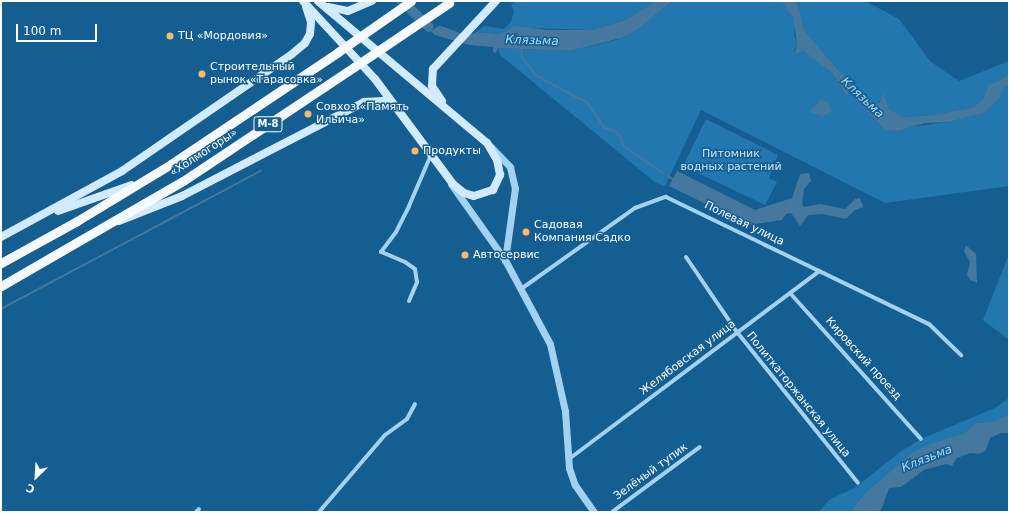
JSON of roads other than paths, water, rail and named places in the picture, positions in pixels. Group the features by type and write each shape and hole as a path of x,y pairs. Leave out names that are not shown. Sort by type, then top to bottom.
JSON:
{"highway":[{"name":"«Холмогоры»","path":"1,263 77,221 142,181 338,52 411,1"},
{"name":"«Холмогоры»","path":"1,286 183,181 451,2"}],"main road":[{"path":"303,1 361,61 457,189 468,194 479,196 493,190 500,175 497,160 487,144 318,1"},
{"path":"1,237 122,171 296,50 308,38 312,27 303,1"},
{"path":"318,1 341,11 355,10 371,2"},
{"path":"455,117 432,86 431,74 438,61 496,1"},
{"path":"106,226 182,196 364,102 383,101 390,104 402,116"},
{"path":"37,218 142,181"}],"street":[{"path":"487,144 510,167 515,188 505,260"},
{"path":"409,301 417,282 415,270 405,262 381,252 396,232 431,155"},
{"path":"445,175 505,260 550,344 565,411 569,459 575,485 594,512"},
{"name":"Полевая улица","path":"521,289 635,208 666,197 929,324 961,355"},
{"name":"Политкаторжанская улица","path":"686,257 737,332 858,483"},
{"name":"Желябовская улица","path":"569,459 819,271"},
{"name":"Кировский проезд","path":"790,293 921,439"},
{"path":"319,512 385,435 407,419 415,404"},
{"name":"Зелёный тупик","path":"612,512 700,447"}],"water":[{"path":"655,1 672,1 637,30 621,38 570,51 498,48 496,53 493,52 493,47 469,45 435,35 420,22 436,24 468,36 476,32 500,34 515,26 548,30 592,30 628,19"},
{"path":"781,1 794,1 799,7 804,30 860,95 876,104 880,102 882,95 885,95 889,109 903,117 934,115 974,107 984,98 988,84 999,81 1009,74 1009,84 1004,87 999,99 984,113 949,122 925,123 897,131 885,130 850,93 847,95 845,93 832,73 804,51 795,54 797,42 793,18"},
{"path":"821,99 828,103 832,111 823,116 809,112"},
{"path":"677,171 755,210 792,198 800,174 809,173 811,181 804,189 802,204 804,207 820,204 845,209 855,199 860,198 863,207 855,210 846,219 823,214 808,215 800,226 791,213 786,214 782,220 749,225 669,186"},
{"path":"966,245 976,254 977,283 970,280 967,275 970,262 964,251"},
{"path":"1009,414 1009,433 1001,433 990,438 986,450 979,454 970,453 957,458 952,466 946,464 924,470 901,487 889,488 882,508 878,512 850,512 864,494 912,453 927,445 963,434 976,423 995,421"}],"waterway":[{"name":"Клязьма","path":"402,1 429,27"},
{"path":"522,48 522,57 537,76 588,103 605,128 615,131 621,137 624,146 663,173"},
{"path":"1,309 261,171"},
{"path":"668,176 673,179"}],"place":[{"name":"ТЦ «Мордовия»","path":"170,36"},
{"name":"Строительный рынок «Тарасовка»","path":"202,74"},
{"name":"Совхоз «Память Ильича»","path":"308,114"},
{"name":"Продукты","path":"415,151"},
{"name":"Садовая Компания Садко","path":"526,232"},
{"name":"Автосервис","path":"465,255"}],"park label":[{"name":"Питомник водных растений","path":"731,161"}]}
